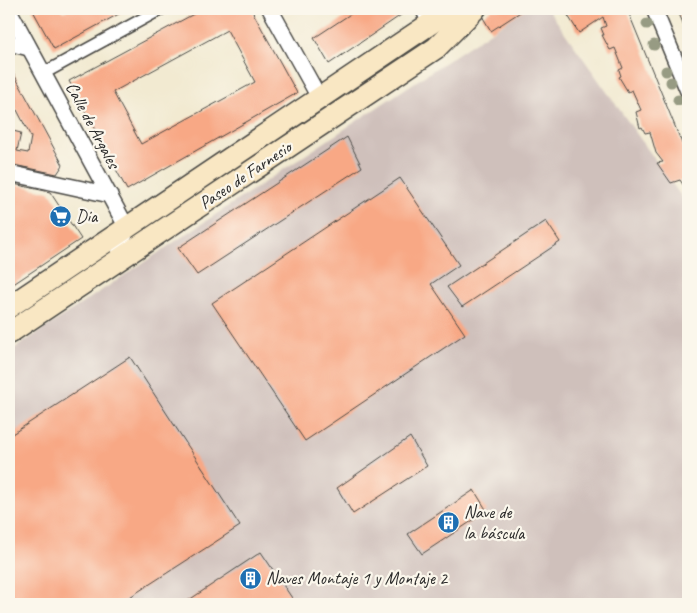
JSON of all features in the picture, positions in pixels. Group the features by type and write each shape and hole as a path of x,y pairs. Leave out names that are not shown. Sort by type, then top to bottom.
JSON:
{"main road":[{"name":"Paseo de Farnesio","path":"9,306 320,99 427,16 452,9"},
{"name":"Paseo de Farnesio","path":"9,333 436,48 475,9"}],"street":[{"path":"44,73 161,9"},
{"path":"270,9 320,99"},
{"path":"654,9 688,91"},
{"name":"Calle de Argales","path":"9,10 127,228"},
{"path":"9,43 29,48"},
{"path":"9,173 110,195"},
{"path":"117,260 127,228"}],"shaded area":[{"path":"525,9 548,9 688,206 688,604 9,604 9,352"}],"building":[{"path":"32,9 61,9 63,12 69,9 128,9 54,49"},
{"path":"203,9 251,9 297,93 127,190 69,81","holes":["227,30 255,82 141,144 113,92"]},
{"path":"358,9 401,9 404,13 329,64 314,38"},
{"path":"492,9 525,9 491,31 482,16"},
{"path":"568,9 627,9 688,158 688,192 680,180 671,183 657,163 663,162 656,153 650,132 645,133 642,127 640,128 636,112 641,110 632,90 628,92 619,77 621,76 619,70 623,68 615,48 610,50 602,35 604,35 601,28 606,26 603,17 579,33 565,11"},
{"path":"677,9 688,9 688,35"},
{"path":"9,65 63,165 57,174 9,164 9,130 21,133 17,151 28,153 31,137 17,110 9,114"},
{"path":"347,137 362,167 197,275 178,248"},
{"path":"400,178 459,265 431,284 465,334 305,441 212,303"},
{"path":"9,183 50,192 81,239 9,287"},
{"path":"546,221 560,242 462,307 447,287"},
{"path":"130,357 240,526 119,604 9,604 9,436"},
{"path":"410,437 427,466 353,514 337,488"},
{"name":"Nave de la báscula","path":"474,490 487,511 422,554 408,534"},
{"name":"Naves Montaje 1 y Montaje 2","path":"261,552 296,604 183,604"}],"place":[{"name":"Dia","path":"60,216"},
{"name":"Nave de la báscula","path":"448,522"},
{"name":"Naves Montaje 1 y Montaje 2","path":"250,578"}]}
